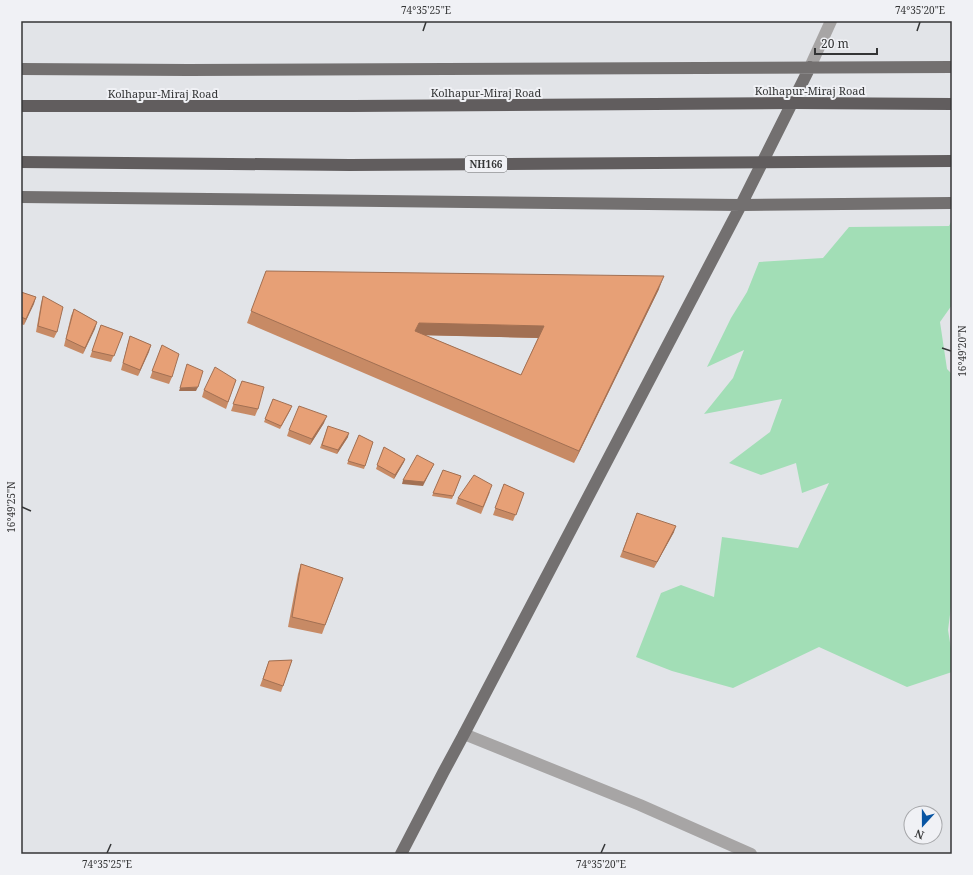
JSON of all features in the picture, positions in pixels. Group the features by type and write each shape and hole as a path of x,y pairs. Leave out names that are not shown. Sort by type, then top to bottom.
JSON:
{"highway":[{"name":"Kolhapur-Miraj Road","path":"21,106 361,106 794,103 952,104"},
{"name":"NH166","path":"21,162 358,165 952,161"}],"main road":[{"path":"401,854 741,205 810,67"},
{"path":"21,69 188,70 952,67"},
{"path":"21,197 741,205 952,203"}],"street":[{"path":"810,67 831,21"},
{"path":"464,734 640,805 751,854"}],"green space":[{"path":"952,220 952,305 940,322 947,369 952,374 952,606 948,630 952,655 952,672 907,687 819,647 733,688 672,671 636,657 661,593 681,585 714,597 722,537 798,548 829,483 802,493 796,463 761,475 729,463 770,432 782,399 704,414 733,378 744,350 707,367 731,318 747,292 759,262 823,258 849,227 949,226"}],"building":[{"path":"266,271 664,276 579,451 251,311","holes":["419,323 544,326 521,375 415,331"]},
{"path":"21,292 36,297 26,319 21,317"},
{"path":"43,296 63,307 57,332 38,326"},
{"path":"74,309 97,322 85,348 66,339"},
{"path":"101,325 123,333 114,356 92,351"},
{"path":"130,336 151,345 140,370 123,363"},
{"path":"162,345 179,354 172,377 152,371"},
{"path":"187,364 203,371 198,387 180,388"},
{"path":"215,367 236,380 228,402 204,390"},
{"path":"242,381 264,387 258,409 233,404"},
{"path":"273,399 292,406 281,426 265,419"},
{"path":"299,406 327,416 312,439 289,430"},
{"path":"328,426 349,433 338,450 322,445"},
{"path":"359,435 373,442 365,466 348,461"},
{"path":"384,447 405,459 395,475 377,465"},
{"path":"417,455 434,464 424,482 403,480"},
{"path":"443,470 461,476 453,496 433,493"},
{"path":"474,475 492,485 483,507 458,498"},
{"path":"504,484 524,493 516,515 495,508"},
{"path":"637,513 676,526 657,562 623,551"},
{"path":"301,564 343,578 325,625 292,617"},
{"path":"292,660 283,686 263,679 269,661"}]}
